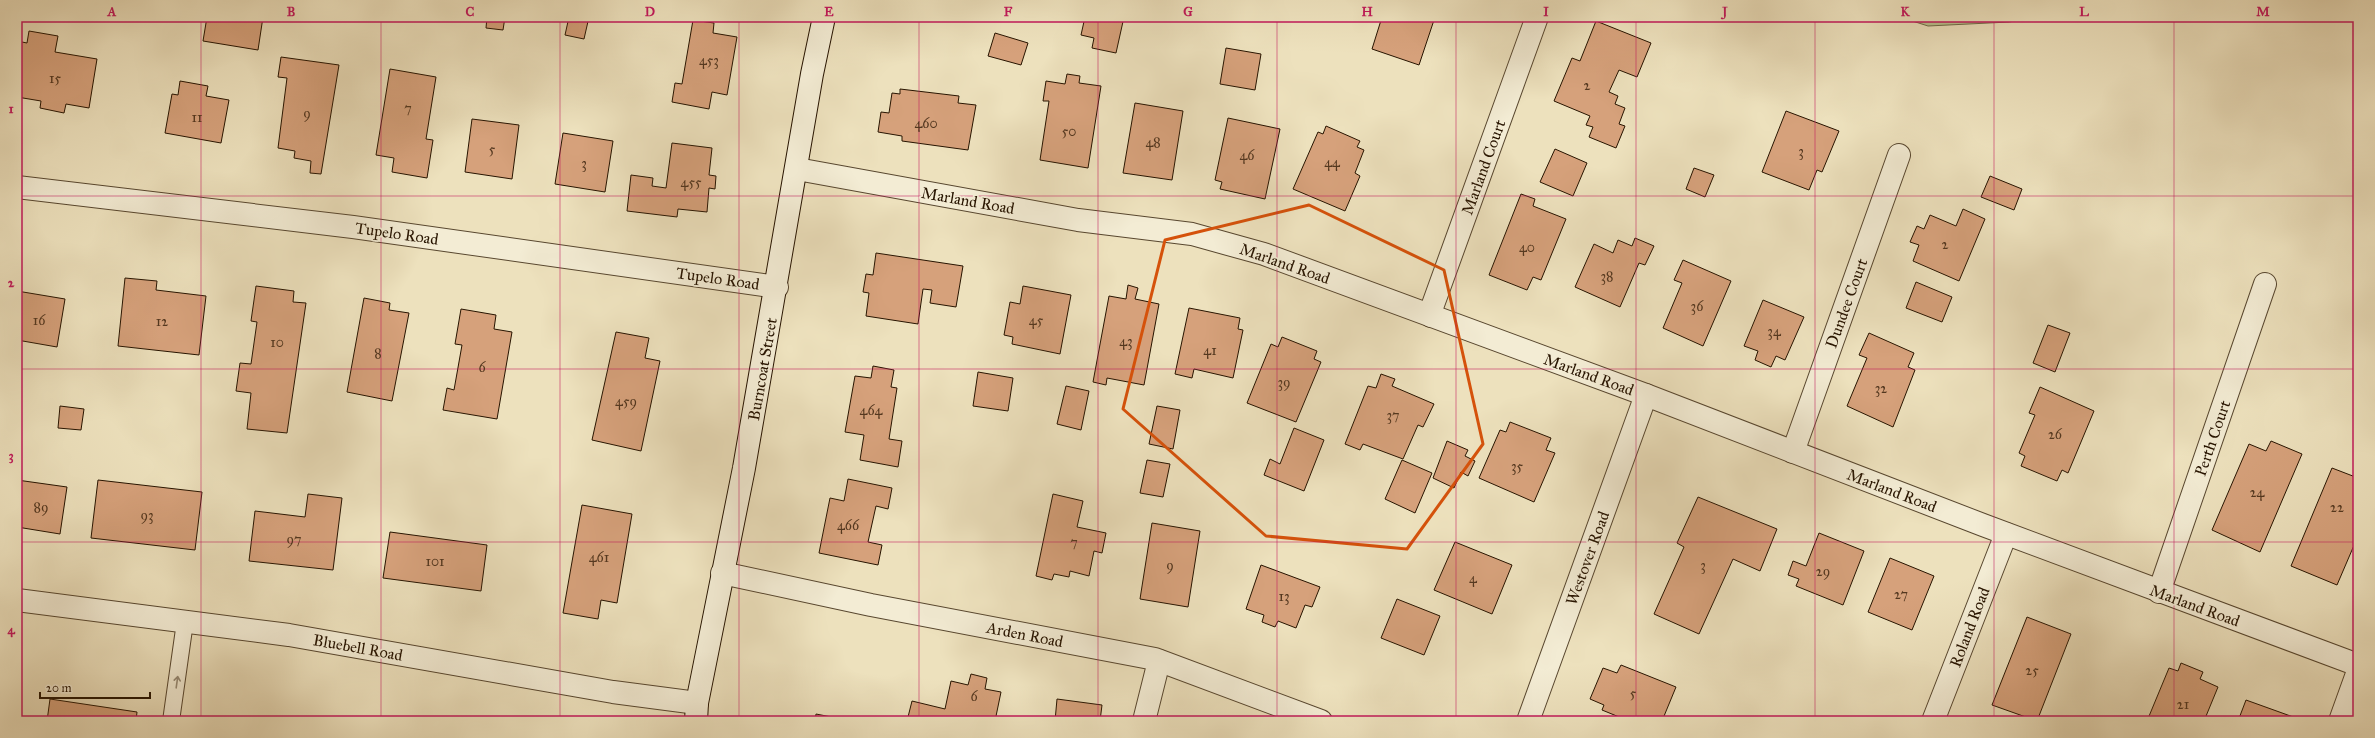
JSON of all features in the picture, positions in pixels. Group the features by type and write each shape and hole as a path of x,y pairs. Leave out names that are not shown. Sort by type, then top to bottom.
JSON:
{"street":[{"name":"Burncoat Street","path":"696,712 722,573 744,468 777,287 812,74 824,17"},
{"name":"Marland Court","path":"1431,316 1430,313 1537,17"},
{"name":"Dundee Court","path":"1793,452 1899,155"},
{"name":"Marland Road","path":"796,169 1078,220 1192,234 1264,254 1646,395 2006,534 2358,665"},
{"name":"Tupelo Road","path":"17,187 353,227 777,287"},
{"name":"Perth Court","path":"2159,592 2265,284"},
{"name":"Westover Road","path":"1528,721 1646,395"},
{"name":"Roland Road","path":"1933,721 2006,534"},
{"name":"Arden Road","path":"722,573 871,605 1159,661 1321,721"},
{"name":"Bluebell Road","path":"17,600 289,635 612,692 696,712"},
{"path":"1144,721 1159,661"},
{"path":"2340,721 2358,670"}],"lane":[{"path":"171,721 185,622"}],"highlighted area":[{"path":"1309,205 1444,270 1483,444 1407,549 1266,536 1123,409 1165,240"}],"green space":[{"path":"1900,17 2038,17 2009,22 1928,26"}],"building":[{"path":"207,17 263,17 258,50 203,41"},
{"path":"487,17 505,17 503,30 486,28"},
{"path":"569,17 589,17 584,39 565,35"},
{"path":"1085,17 1124,17 1116,53 1092,48 1094,38 1081,35"},
{"path":"1382,17 1435,17 1419,65 1372,49"},
{"path":"693,20 714,23 713,33 737,37 727,95 712,92 709,109 672,102 675,83 682,84"},
{"path":"1596,21 1651,43 1637,77 1619,70 1609,92 1618,96 1615,104 1625,108 1619,124 1625,126 1616,148 1589,137 1593,127 1586,125 1590,116 1554,101 1572,58 1580,61"},
{"path":"29,31 58,36 55,52 97,59 89,108 66,104 64,113 40,108 41,101 17,97 17,41 27,43"},
{"path":"995,33 1028,43 1021,65 988,56"},
{"path":"1226,48 1261,54 1255,90 1220,84"},
{"path":"281,57 339,65 321,174 310,173 311,161 294,158 295,151 278,148 287,78 278,77"},
{"path":"390,69 436,77 426,139 433,140 427,178 392,172 394,158 376,155"},
{"path":"1067,74 1080,76 1079,83 1101,86 1088,168 1040,160 1049,101 1043,101 1046,81 1065,84"},
{"path":"180,81 208,86 206,96 229,100 221,143 165,133 172,94 178,95"},
{"path":"900,89 959,96 958,103 976,105 968,150 902,141 902,136 878,132 881,112 889,113 892,93 900,94"},
{"path":"1135,103 1183,111 1172,180 1123,173"},
{"path":"1786,111 1839,131 1822,172 1817,170 1809,190 1762,172"},
{"path":"1228,118 1280,129 1265,199 1220,189 1222,182 1215,180"},
{"path":"472,119 519,125 512,179 465,172"},
{"path":"1326,126 1360,141 1357,147 1364,150 1355,173 1360,176 1345,211 1293,189 1318,132 1323,134"},
{"path":"563,133 613,141 605,192 555,184"},
{"path":"672,143 712,148 709,175 716,176 715,189 709,188 707,212 678,209 677,217 627,211 631,175 653,178 652,186 666,188"},
{"path":"1555,149 1587,163 1573,196 1540,182"},
{"path":"1694,168 1714,175 1705,197 1686,189"},
{"path":"1990,176 2022,189 2014,210 1981,197"},
{"path":"1521,194 1535,199 1533,206 1566,219 1541,280 1533,277 1527,290 1489,275"},
{"path":"1963,209 1985,219 1959,281 1913,261 1919,245 1910,242 1917,226 1924,229 1930,215 1956,226"},
{"path":"1635,238 1654,246 1645,265 1639,263 1620,307 1575,287 1594,244 1613,253 1618,240 1632,246"},
{"path":"876,253 963,266 956,307 930,303 932,290 923,289 918,324 866,316 869,293 863,292 866,274 873,275"},
{"path":"1683,260 1731,281 1703,346 1663,328 1682,283 1674,280"},
{"path":"125,278 157,281 156,290 206,296 199,355 118,346"},
{"path":"1916,282 1952,297 1942,322 1906,308"},
{"path":"1128,285 1138,288 1135,299 1159,304 1144,385 1107,378 1106,385 1093,382 1109,296 1126,299"},
{"path":"256,286 294,291 293,302 306,303 287,433 247,429 251,393 236,391 240,363 251,364 257,322 251,321"},
{"path":"1023,286 1071,295 1060,354 1012,344 1013,337 1004,335 1010,302 1020,304"},
{"path":"17,291 65,299 57,347 17,340"},
{"path":"364,298 390,303 389,310 409,313 392,401 347,392"},
{"path":"1763,300 1804,317 1785,360 1776,356 1771,367 1755,360 1758,351 1744,346"},
{"path":"1189,308 1240,318 1238,329 1243,330 1233,378 1194,369 1192,378 1175,374"},
{"path":"461,309 496,315 494,329 512,332 497,419 443,410 447,388 454,390 462,345 455,344"},
{"path":"2048,325 2070,333 2055,372 2033,363"},
{"path":"616,332 649,338 645,358 660,361 641,451 592,440"},
{"path":"1869,333 1914,353 1908,367 1915,370 1893,427 1847,406 1867,358 1859,355"},
{"path":"1282,337 1317,351 1314,359 1321,362 1296,422 1247,403 1271,344 1278,347"},
{"path":"873,366 894,370 891,387 897,388 889,439 902,441 898,467 860,460 864,435 845,432 855,376 871,378"},
{"path":"978,372 1013,378 1008,411 973,406"},
{"path":"1381,374 1395,379 1392,386 1434,404 1423,427 1418,425 1403,459 1363,444 1360,450 1345,444 1368,386 1376,388"},
{"path":"1066,386 1089,391 1081,430 1057,424"},
{"path":"2040,387 2094,411 2068,473 2062,470 2057,481 2021,466 2025,456 2019,453 2035,415 2029,413"},
{"path":"60,406 84,409 81,430 58,428"},
{"path":"1157,406 1180,410 1173,449 1149,444"},
{"path":"1510,422 1551,438 1546,450 1555,453 1534,502 1479,478 1500,430 1506,432"},
{"path":"1294,428 1324,440 1304,491 1264,475 1270,459 1280,464"},
{"path":"1447,441 1468,450 1465,456 1475,461 1468,476 1461,472 1454,488 1433,478"},
{"path":"2271,441 2302,454 2260,552 2212,530 2249,444 2266,451"},
{"path":"1147,460 1170,464 1163,497 1140,493"},
{"path":"1402,460 1432,473 1415,513 1385,499"},
{"path":"2332,468 2358,478 2358,536 2337,585 2291,566"},
{"path":"848,479 892,488 888,509 876,506 868,542 882,545 878,565 819,553 830,498 844,501"},
{"path":"17,480 67,487 60,534 17,527"},
{"path":"98,480 202,492 195,550 91,538"},
{"path":"308,494 342,498 333,570 249,561 255,511 305,517"},
{"path":"1053,494 1083,501 1077,527 1106,533 1102,553 1094,551 1089,576 1070,571 1069,577 1054,574 1052,580 1036,576"},
{"path":"1698,497 1777,529 1760,571 1733,559 1699,634 1654,614 1684,547 1677,543"},
{"path":"582,505 632,514 617,603 601,600 598,619 563,613"},
{"path":"1152,523 1200,531 1188,607 1140,599"},
{"path":"390,532 487,545 481,591 383,578"},
{"path":"1819,533 1864,551 1843,605 1796,586 1799,579 1788,575 1793,561 1806,566"},
{"path":"1455,542 1512,565 1492,614 1434,590"},
{"path":"1890,558 1934,576 1912,630 1868,612"},
{"path":"1261,565 1320,587 1312,607 1305,605 1296,628 1278,621 1275,627 1262,622 1264,615 1246,609"},
{"path":"1397,599 1440,616 1424,655 1381,638"},
{"path":"2027,617 2071,634 2037,721 1992,705"},
{"path":"2181,663 2203,672 2200,679 2218,687 2204,721 2147,721 2169,668 2178,671"},
{"path":"1621,665 1676,687 1662,721 1629,721 1602,710 1604,705 1590,699 1603,668 1617,673"},
{"path":"971,674 987,678 985,689 1001,692 995,721 907,721 912,701 945,709 951,681 968,685"},
{"path":"50,699 137,712 136,721 47,721"},
{"path":"1057,699 1102,705 1100,721 1055,721"},
{"path":"2246,700 2296,718 2295,721 2238,721"},
{"path":"816,714 852,721 815,721"},
{"path":"213,718 237,721 212,721"}]}
